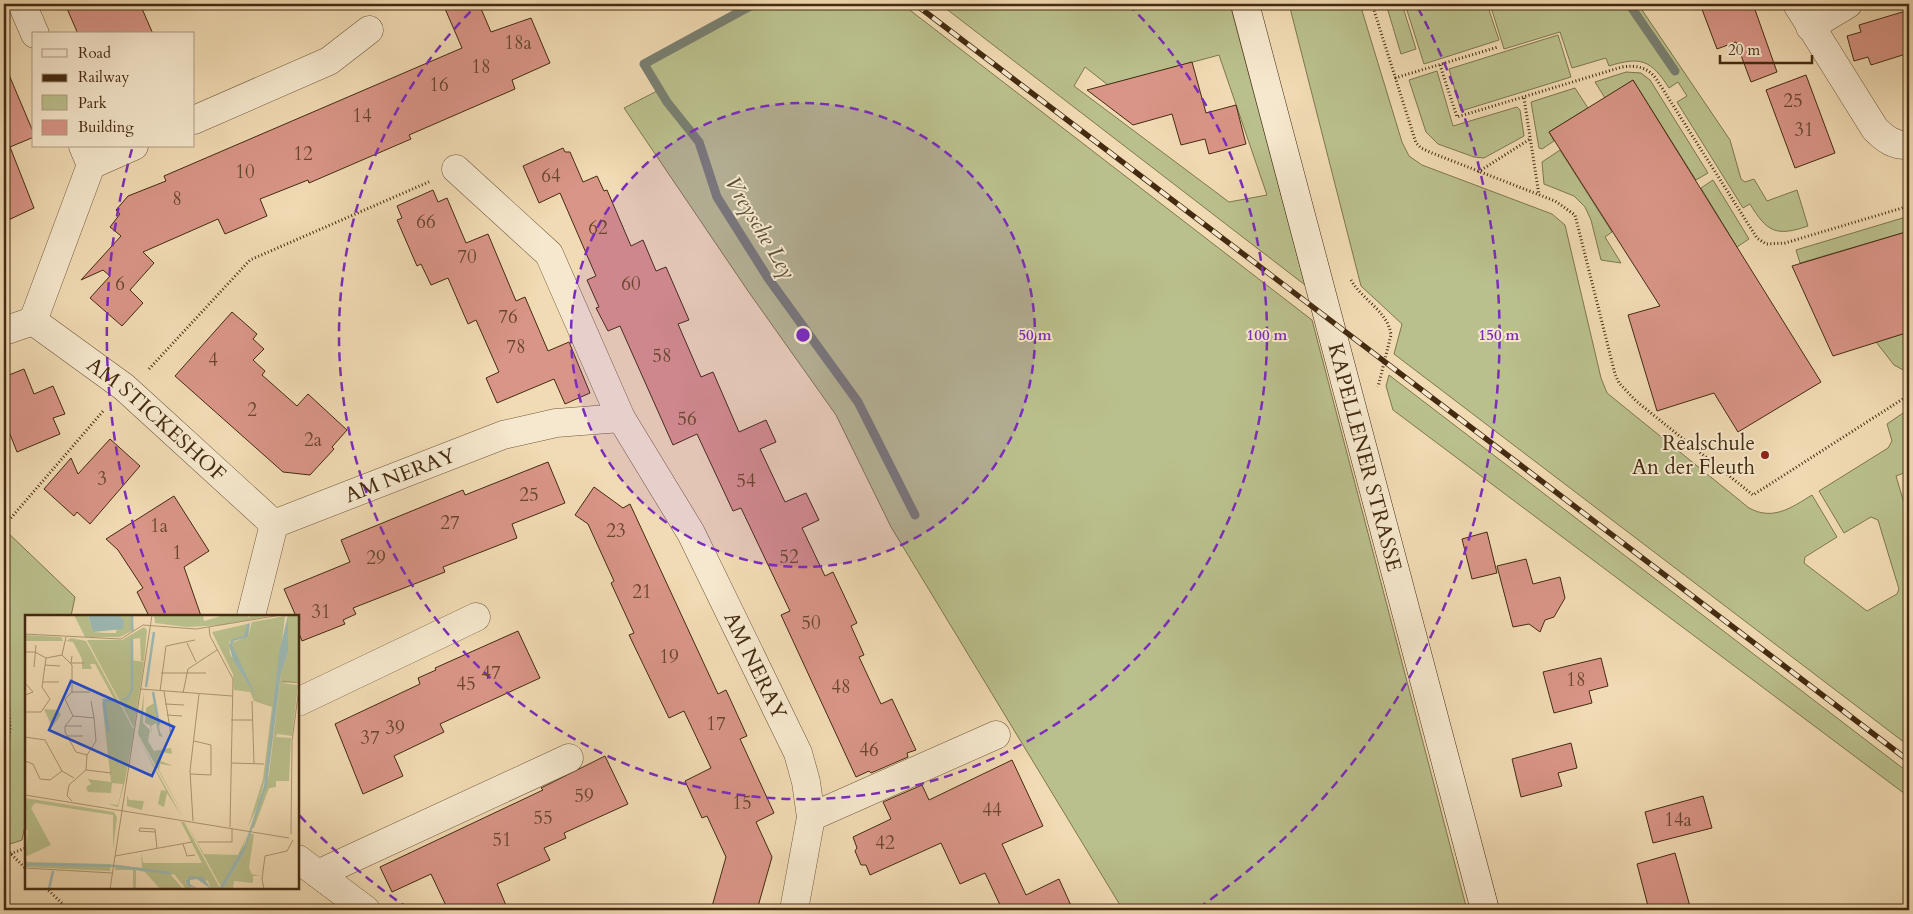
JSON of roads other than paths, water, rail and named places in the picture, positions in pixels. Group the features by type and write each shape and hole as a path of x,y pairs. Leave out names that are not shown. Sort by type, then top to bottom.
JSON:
{"street":[{"path":"22,4 34,32"},
{"name":"KAPELLENER STRASSE","path":"1244,4 1485,910"},
{"path":"1848,4 1803,15 1875,129 1888,141 1909,145"},
{"path":"195,120 330,61 369,30"},
{"path":"4,331 33,321 87,156 125,148"},
{"name":"AM NERAY","path":"456,169 549,254 621,418 691,533 798,753 806,782 812,817 802,908"},
{"name":"AM STICKESHOF","path":"33,321 124,387 274,524"},
{"name":"AM NERAY","path":"274,524 503,434 556,423 621,418"},
{"path":"251,615 274,524"},
{"path":"299,702 476,617"},
{"path":"812,817 996,735"},
{"path":"308,866 569,758"},
{"path":"308,866 366,910"}],"waterway":[{"name":"Vreysche Ley","path":"754,4 644,64 667,102 699,142 717,197 768,278 858,402 915,515"},
{"path":"1629,4 1675,71"}],"railway":[{"path":"915,4 1909,761"}],"place":[{"name":"Realschule An der Fleuth","path":"1765,455"}]}
